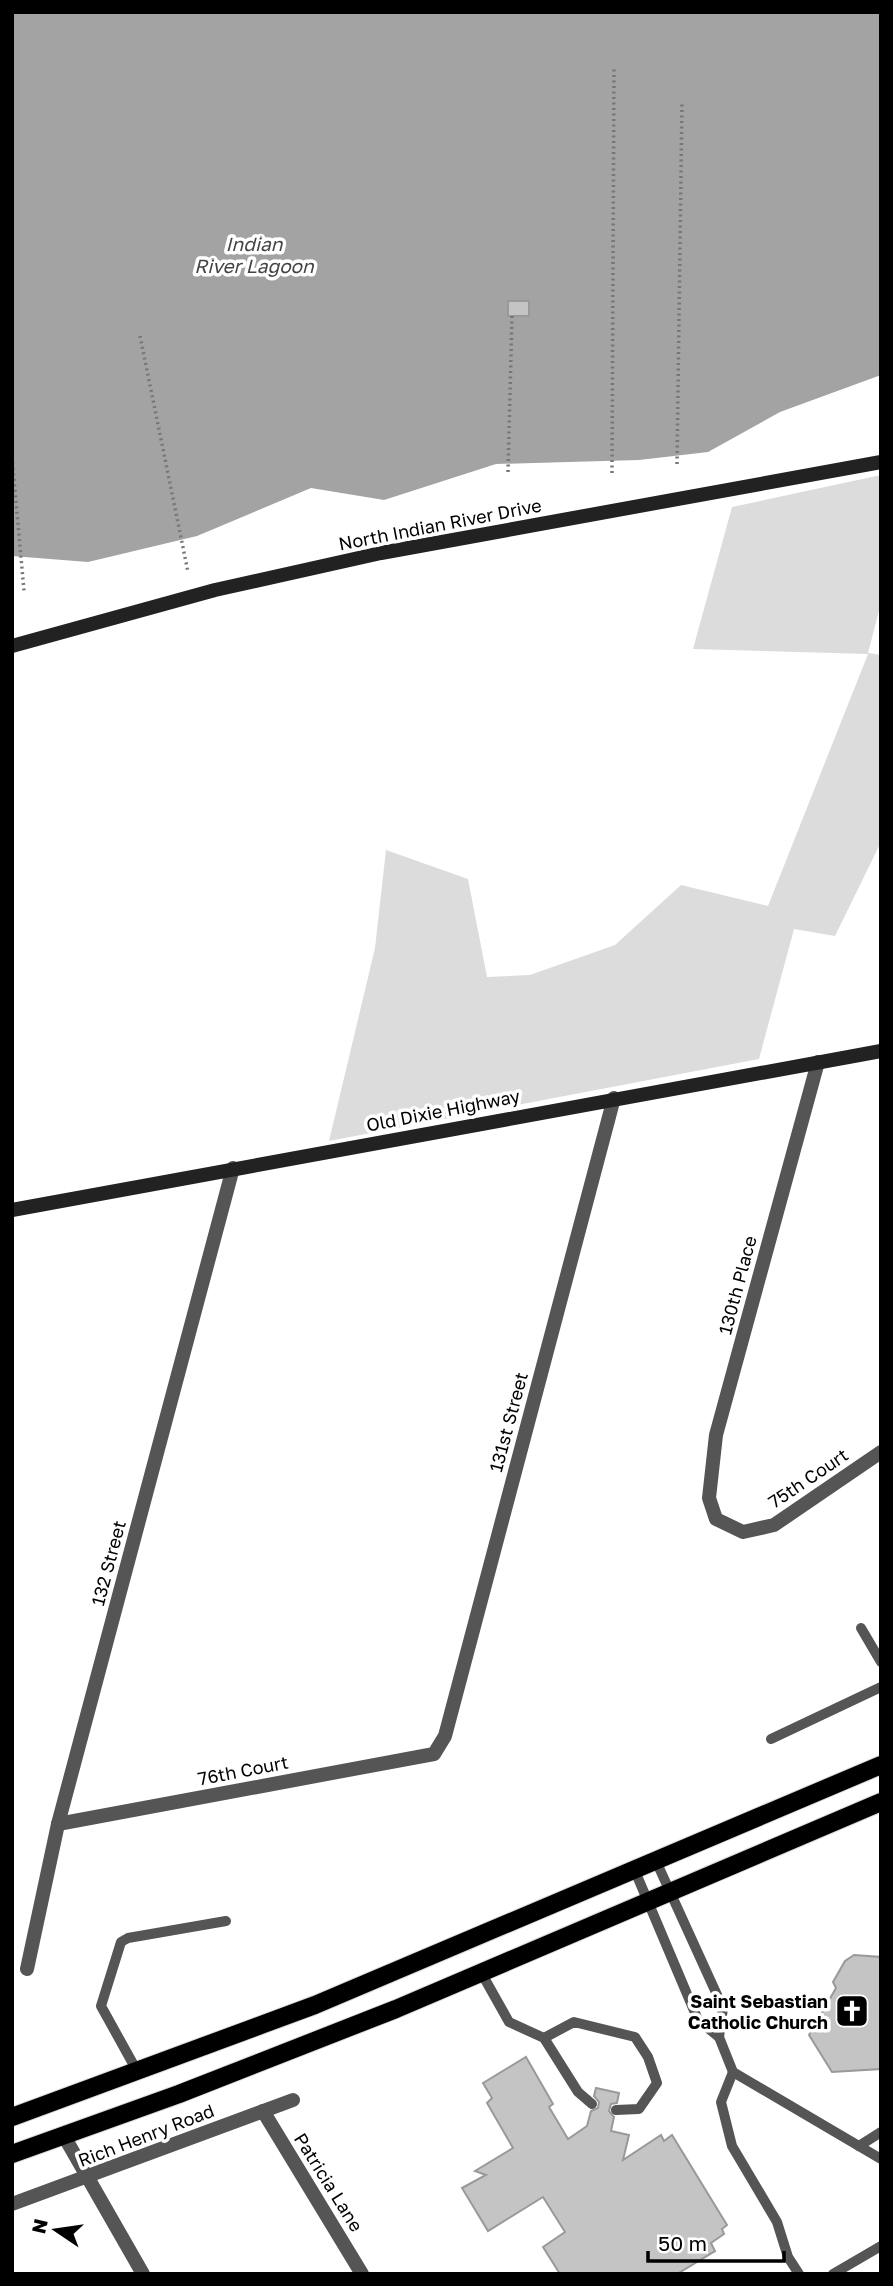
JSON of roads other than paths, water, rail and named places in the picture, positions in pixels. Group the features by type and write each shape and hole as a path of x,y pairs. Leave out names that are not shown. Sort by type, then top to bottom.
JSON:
{"main road":[{"path":"12,2117 315,2005 881,1765"},
{"path":"12,2154 191,2090 482,1973 881,1802"}],"street":[{"name":"North Indian River Drive","path":"12,646 215,590 381,553 881,462"},
{"name":"Old Dixie Highway","path":"12,1210 881,1051"},
{"name":"130th Place","path":"716,1519 709,1498 716,1435 818,1062"},
{"name":"131st Street","path":"434,1754 445,1736 614,1098"},
{"name":"132 Street","path":"27,1969 58,1824 233,1168"},
{"name":"75th Court","path":"716,1519 743,1532 774,1525 881,1452"},
{"name":"76th Court","path":"58,1824 434,1754"},
{"name":"Rich Henry Road","path":"12,2203 86,2179 293,2099"},
{"name":"Patricia Lane","path":"263,2111 362,2274"},
{"path":"64,2136 86,2179 143,2274"}],"lane":[{"path":"861,1628 881,1662"},
{"path":"771,1739 881,1687"},
{"path":"656,1861 723,2008 719,2037"},
{"path":"635,1871 698,2020 719,2037 733,2072 881,2159"},
{"path":"137,2071 101,2006 121,1942 128,1938 226,1921"},
{"path":"482,1973 509,2022 544,2038 578,2092 592,2104"},
{"path":"544,2038 574,2022 635,2037 649,2057 657,2083 639,2109 616,2110"},
{"path":"733,2072 721,2102 733,2146 777,2222 788,2256 799,2274"},
{"path":"859,2146 881,2132"},
{"path":"833,2274 881,2246"}],"water":[{"name":"Indian River Lagoon","path":"12,12 881,12 881,375 780,412 708,452 639,460 496,464 384,500 311,488 197,536 88,562 12,556"}],"place":[{"name":"Saint Sebastian Catholic Church","path":"852,2011"}]}
